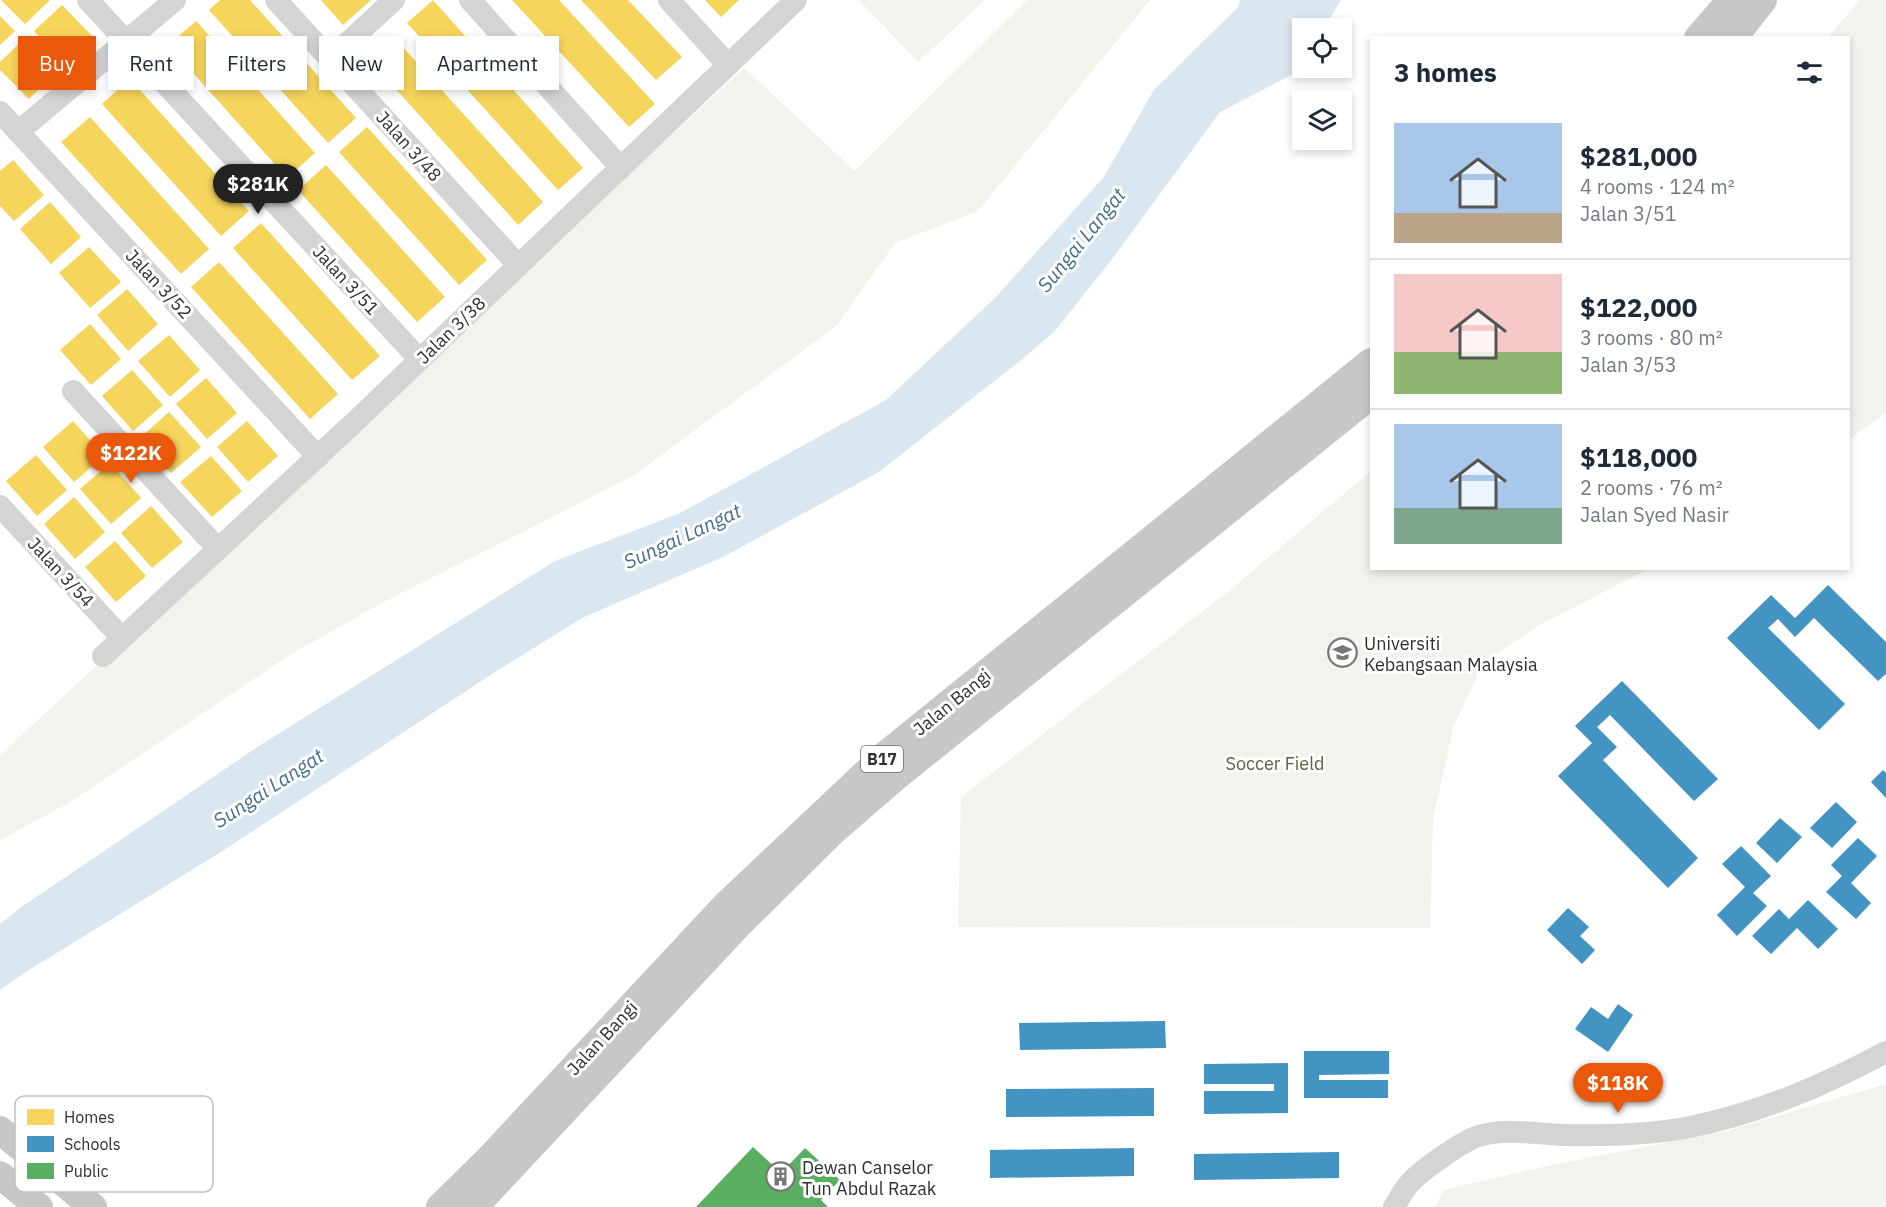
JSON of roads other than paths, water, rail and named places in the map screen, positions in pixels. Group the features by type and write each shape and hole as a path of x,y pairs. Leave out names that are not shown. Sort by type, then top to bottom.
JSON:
{"main road":[{"path":"1700,36 1731,0"},
{"path":"1734,36 1763,0"},
{"name":"Jalan Bangi","path":"440,1207 488,1160 725,906 883,757 1370,363"},
{"name":"Jalan Bangi","path":"474,1207 740,923 832,832 898,775 1370,396"},
{"path":"0,1130 15,1142"},
{"path":"0,1175 15,1187"},
{"path":"21,1192 39,1207"}],"street":[{"name":"Jalan 3/51","path":"88,0 121,36"},
{"path":"132,36 175,0"},
{"name":"Jalan 3/48","path":"276,0 319,47"},
{"path":"355,36 394,0"},
{"path":"470,0 621,168"},
{"path":"669,0 728,65"},
{"name":"Jalan 3/38","path":"103,656 318,457 796,0"},
{"path":"18,132 108,56"},
{"name":"Jalan 3/51","path":"171,90 420,360"},
{"name":"Jalan 3/48","path":"358,90 518,265"},
{"name":"Jalan 3/52","path":"0,112 318,457"},
{"path":"73,392 218,549"},
{"name":"Jalan 3/54","path":"0,506 122,638"},
{"path":"1394,1207 1408,1184 1436,1161 1476,1137 1512,1131 1599,1135 1635,1134 1690,1127 1763,1109 1839,1077 1886,1052"}],"water":[{"name":"Sungai Langat","path":"1240,0 1341,0 1330,18 1292,18 1292,75 1220,112 1115,255 1055,331 1021,360 879,472 723,557 582,618 492,674 221,852 0,990 0,924 20,908 262,744 555,561 680,513 886,400 995,298 1103,178 1154,90 1238,7"}],"place":[{"name":"Universiti Kebangsaan Malaysia","path":"1343,653"},
{"name":"Dewan Canselor Tun Abdul Razak","path":"781,1177"}],"park label":[{"name":"Soccer Field","path":"1275,763"}]}
